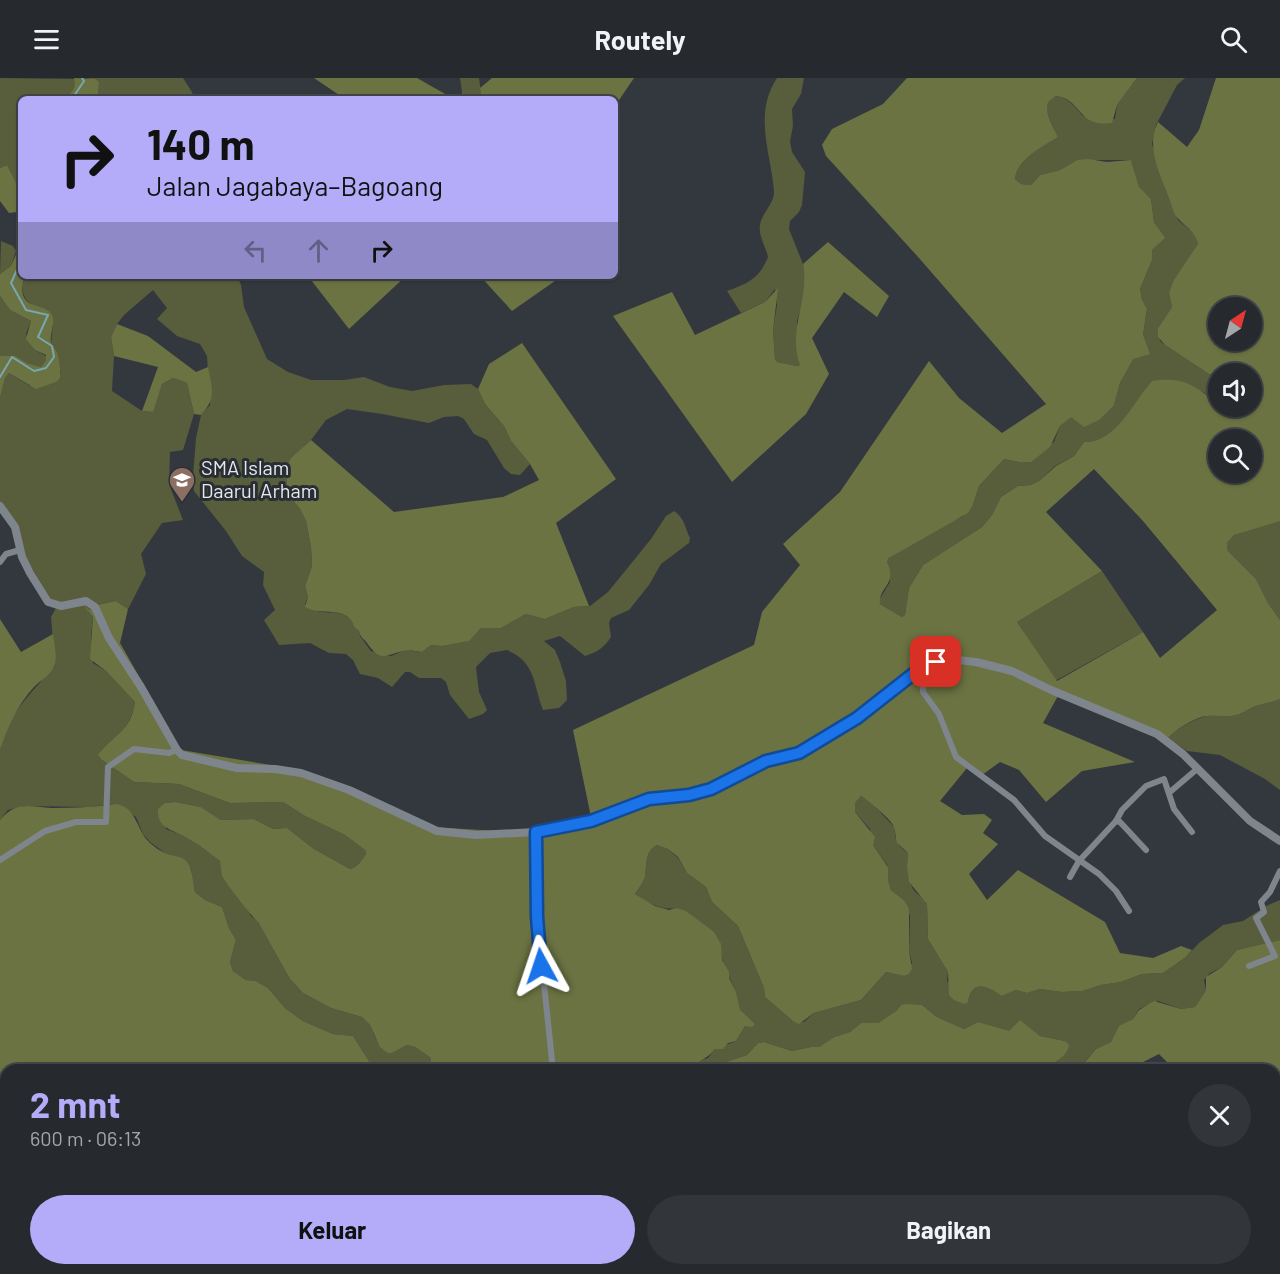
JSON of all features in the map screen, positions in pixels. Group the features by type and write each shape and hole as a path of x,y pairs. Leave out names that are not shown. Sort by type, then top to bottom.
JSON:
{"street":[{"path":"0,506 15,527 20,550 30,573 48,602 60,606 86,601 95,607 109,638 141,687 177,750 186,757 237,768 275,769 301,773 350,790 437,831 476,835 536,832 591,821 649,799 689,795 711,789 766,761 799,753 857,718 922,667 948,659 976,662 1012,671 1051,690 1157,734 1183,754 1250,821 1280,840"},
{"path":"0,562 6,554 20,550"},
{"path":"922,667 923,693 939,714 956,757 1014,800 1046,836 1108,883 1129,911"},
{"path":"0,860 45,831 76,822 106,822 108,767 134,749 169,753 177,750"},
{"path":"1170,792 1197,770"},
{"path":"1070,877 1079,861 1116,821 1122,810 1146,786 1164,779 1174,809 1192,832"},
{"path":"1116,821 1120,822 1146,850"},
{"path":"536,832 537,917 552,1064"},
{"path":"1249,966 1275,956 1256,918 1264,912 1261,902 1270,892 1280,871"}],"green space":[{"path":"0,78 75,79 75,88 68,96 18,96 18,189 7,165 0,168"},
{"path":"74,78 95,79 99,82 98,96 68,96 75,85"},
{"path":"87,78 183,78 193,96 98,96 99,82"},
{"path":"314,78 417,78 449,96 341,96"},
{"path":"460,78 479,78 482,96 461,96"},
{"path":"492,78 634,78 618,102 618,96 481,96 480,88"},
{"path":"777,78 804,78 801,94 792,109 793,126 790,141 792,152 805,172 802,205 790,221 789,229 803,264 806,280 797,321 800,365 797,366 777,362 775,359 773,330 777,305 775,289 765,302 741,313 727,291 757,275 768,257 760,229 761,221 774,191 765,120 770,92"},
{"path":"907,78 1137,78 1117,105 1112,123 1092,121 1064,98 1056,96 1048,102 1048,115 1058,137 1038,149 1020,165 1015,179 1021,184 1031,185 1040,175 1060,170 1077,160 1107,162 1131,160 1139,187 1151,199 1154,222 1165,238 1152,250 1152,260 1140,289 1147,309 1143,335 1150,354 1133,359 1120,383 1114,405 1099,420 1084,427 1071,417 1060,426 1050,447 1031,462 1004,459 979,486 968,513 889,558 887,562 890,576 880,598 880,604 902,617 905,615 909,588 923,565 982,527 992,515 1001,497 1018,486 1031,485 1039,481 1056,466 1074,456 1084,442 1106,436 1123,419 1152,381 1180,381 1195,387 1208,396 1208,417 1235,417 1238,419 1240,417 1262,417 1262,363 1208,363 1208,373 1165,345 1158,337 1158,328 1172,307 1169,293 1174,280 1198,244 1191,231 1174,213 1157,168 1153,144 1158,122 1187,147 1199,130 1216,78 1280,78 1280,521 1234,535 1227,543 1227,550 1256,579 1280,620 1280,699 1238,714 1198,718 1168,738 1059,694 1043,723 1135,762 1082,771 1046,802 1019,770 1000,762 982,775 967,768 940,801 962,815 984,814 992,820 983,833 998,844 969,874 987,900 1018,870 1105,922 1120,953 1153,958 1181,946 1192,950 1163,973 1142,974 1121,982 1082,991 1062,992 1040,989 1027,993 1016,990 1002,996 986,988 977,987 970,994 968,1002 964,1004 954,1000 949,995 948,972 928,939 927,904 909,882 908,853 897,843 895,829 891,822 861,796 855,803 855,812 875,837 873,845 888,867 891,890 904,900 909,909 909,951 912,969 909,974 904,976 886,972 861,1000 814,1013 799,1024 794,1022 765,997 764,988 738,926 712,902 706,887 687,873 678,857 668,849 657,845 648,855 644,879 635,894 655,906 686,911 714,932 721,944 722,960 729,972 740,1010 755,1024 752,1027 745,1026 736,1041 728,1043 723,1049 715,1049 696,1064 430,1064 431,1058 415,1047 407,1045 388,1053 380,1047 370,1025 362,1017 331,1008 303,993 290,979 258,922 222,876 220,861 193,841 164,825 158,816 158,809 165,803 176,802 201,807 221,820 254,819 273,829 287,828 314,849 350,869 361,861 366,854 365,850 345,835 305,816 283,802 230,803 179,784 134,782 102,760 98,755 130,720 135,702 106,671 90,659 93,617 83,605 89,610 97,605 116,601 128,609 120,643 181,750 282,767 354,788 432,827 515,832 591,817 573,730 754,645 762,612 800,565 783,544 840,492 929,361 959,398 1002,433 1046,404 919,258 826,156 822,145 832,129 883,104","holes":["1094,469 1143,521 1217,610 1160,658 1143,632 1057,681 1017,622 1102,571 1046,512"]},
{"path":"1137,78 1185,78 1177,85 1156,125 1152,144 1165,188 1178,220 1196,235 1198,244 1169,293 1172,307 1158,328 1160,341 1208,373 1208,396 1203,392 1152,381 1124,419 1106,436 1084,442 1074,456 1055,466 1039,481 1031,485 1018,486 1001,497 992,515 982,527 923,565 909,588 905,615 902,617 880,604 879,600 890,582 887,562 889,558 962,517 973,505 979,486 1004,459 1019,462 1054,442 1060,426 1071,416 1114,405 1120,383 1143,335 1147,310 1140,289 1152,260 1152,250 1164,238 1154,222 1151,199 1139,188 1131,160 1077,160 1060,170 1040,175 1031,185 1021,184 1015,179 1020,165 1038,149 1058,137 1048,115 1047,102 1056,96 1061,97 1071,103 1083,116 1115,119 1117,105"},
{"path":"7,165 16,182 17,212 9,213 0,201 0,168"},
{"path":"1,241 13,246 16,251 11,266 0,274"},
{"path":"828,242 889,296 877,317 844,292 812,338 829,374 806,414 732,482 613,316 672,292 695,335 765,302 778,288 773,331 775,359 777,362 800,365 796,339 804,290 803,264"},
{"path":"18,250 18,279 24,279 23,296 27,301 44,308 52,315 51,343 58,356 60,378 56,382 36,389 9,373 5,378 0,398 0,356 16,356 27,363 41,367 46,360 46,355 35,350 26,339 31,321 10,310 0,296 0,274 11,266"},
{"path":"24,279 238,279 244,307 267,359 288,372 311,380 344,380 364,377 390,387 412,391 444,385 471,384 478,389 485,404 504,426 511,441 530,464 520,475 511,474 504,468 487,440 474,434 464,419 458,416 444,417 429,423 347,409 326,420 311,440 292,458 290,497 306,521 311,547 312,566 305,586 308,597 305,604 318,611 346,615 371,651 391,656 405,650 422,652 431,645 442,646 468,641 481,628 501,628 526,614 545,619 574,607 590,606 608,592 651,539 666,516 674,511 683,520 690,538 689,543 661,564 649,585 629,610 611,618 609,623 611,637 603,647 585,656 560,636 544,641 555,650 566,681 567,700 559,708 543,710 528,667 507,650 490,653 476,667 479,692 487,710 469,719 450,695 446,682 441,678 419,678 410,672 405,672 392,687 378,678 360,674 353,660 346,654 329,653 310,643 279,645 264,620 275,610 263,585 264,572 242,556 226,531 194,491 196,438 201,415 210,405 207,356 200,344 177,336 157,319 167,308 153,290 117,324 111,337 114,356 112,391 142,411 152,412 162,384 173,378 187,383 194,414 183,450 170,452 169,484 183,520 162,523 141,554 146,574 128,609 116,601 97,605 88,611 93,617 91,636 93,663 106,671 135,702 131,717 123,730 101,751 102,760 134,782 179,784 230,803 283,802 305,816 345,835 365,850 366,854 361,861 350,869 314,849 287,828 273,829 254,819 221,820 201,807 176,802 165,803 166,829 188,837 220,861 290,979 303,993 331,1008 362,1017 370,1025 376,1039 392,1053 407,1045 415,1047 431,1058 430,1064 371,1064 353,1036 333,1034 303,1021 285,1008 268,988 256,981 246,980 233,971 230,962 236,940 222,907 205,900 195,892 191,869 181,858 165,853 150,842 143,834 136,817 115,804 88,807 24,806 8,810 0,820 0,750 3,738 14,715 55,666 51,617 56,608 24,555 0,503 0,398 5,378 9,373 30,386 61,373 56,352 51,344 53,324 49,311 26,300"},
{"path":"310,279 403,279 349,329"},
{"path":"483,279 558,279 512,311"},
{"path":"0,296 10,310 31,321 26,334 35,350 46,356 41,367 27,363 16,356 0,356"},
{"path":"117,324 148,336 196,372 208,367 212,392 209,403 201,415 194,414 187,383 173,378 162,384 153,412 142,411 158,367 114,356 111,337"},
{"path":"522,343 616,479 556,523 589,606 574,607 545,619 526,614 501,628 481,628 469,641 442,646 431,645 422,652 405,651 386,656 379,655 346,616 305,607 308,597 305,586 312,566 311,547 306,521 290,497 287,486 287,467 291,458 311,440 394,512 503,497 539,480 530,464 511,441 504,426 485,404 478,389 489,364"},
{"path":"1280,521 1280,620 1256,579 1227,550 1227,543 1234,535"},
{"path":"1102,571 1143,632 1055,681 1017,622"},
{"path":"0,619 21,652 53,634 56,655 52,670 34,687 18,709 0,750"},
{"path":"1280,699 1280,790 1265,779 1220,755 1187,751 1168,738 1198,719 1238,714"},
{"path":"861,796 869,800 895,828 897,842 908,853 911,885 927,904 928,939 948,972 947,981 968,1002 970,994 977,987 986,988 1002,996 1016,990 1027,993 1040,989 1062,992 1081,991 1121,982 1142,974 1163,973 1186,957 1199,943 1223,925 1243,921 1280,900 1280,940 1237,950 1222,967 1210,973 1204,980 1206,990 1195,1007 1181,1009 1158,1001 1139,1009 1133,1019 1119,1027 1111,1042 1096,1049 1082,1064 1047,1064 1065,1041 1040,1036 1020,1021 1009,1032 978,1022 964,1029 937,1017 922,1005 901,1005 878,1023 861,1023 850,1032 834,1037 819,1047 792,1051 764,1042 758,1043 747,1055 724,1064 695,1064 708,1058 715,1049 736,1041 745,1026 755,1024 739,1009 720,944 676,908 660,907 635,894 644,879 650,851 657,845 668,849 678,858 687,873 706,887 712,902 738,926 764,988 765,997 794,1022 804,1022 814,1013 861,1000 886,972 904,976 912,963 909,951 910,916 904,900 891,890 888,866 873,845 870,829 855,812 855,803"},
{"path":"115,804 122,806 132,813 144,836 152,845 186,861 195,892 205,900 222,907 236,940 230,962 233,971 246,980 256,981 268,988 285,1008 303,1021 333,1034 353,1036 371,1064 0,1064 0,820 12,810 24,806 91,807"},
{"path":"1280,940 1280,1064 1169,1064 1159,1054 1139,1064 1083,1064 1096,1049 1111,1042 1119,1026 1133,1019 1139,1010 1154,1001 1181,1009 1195,1007 1206,990 1206,977 1222,967 1237,950"},
{"path":"901,1005 922,1005 937,1017 964,1029 978,1022 1009,1031 1020,1020 1040,1036 1065,1041 1069,1045 1068,1049 1063,1056 1051,1064 724,1064 747,1055 758,1043 764,1042 792,1051 819,1047 834,1037 850,1032 861,1023 878,1023"}],"waterway":[{"path":"74,96 84,81 82,78"},
{"path":"0,377 12,357 34,371 46,368 54,357 52,346 38,337 48,315 26,310 11,283 18,268"}],"place":[{"name":"SMA Islam Daarul Arham","path":"182,503"}],"route":[{"path":"541,966 537,917 536,832 591,821 649,799 689,795 711,789 766,761 787,754 799,753 857,718 922,667 936,662"}]}
